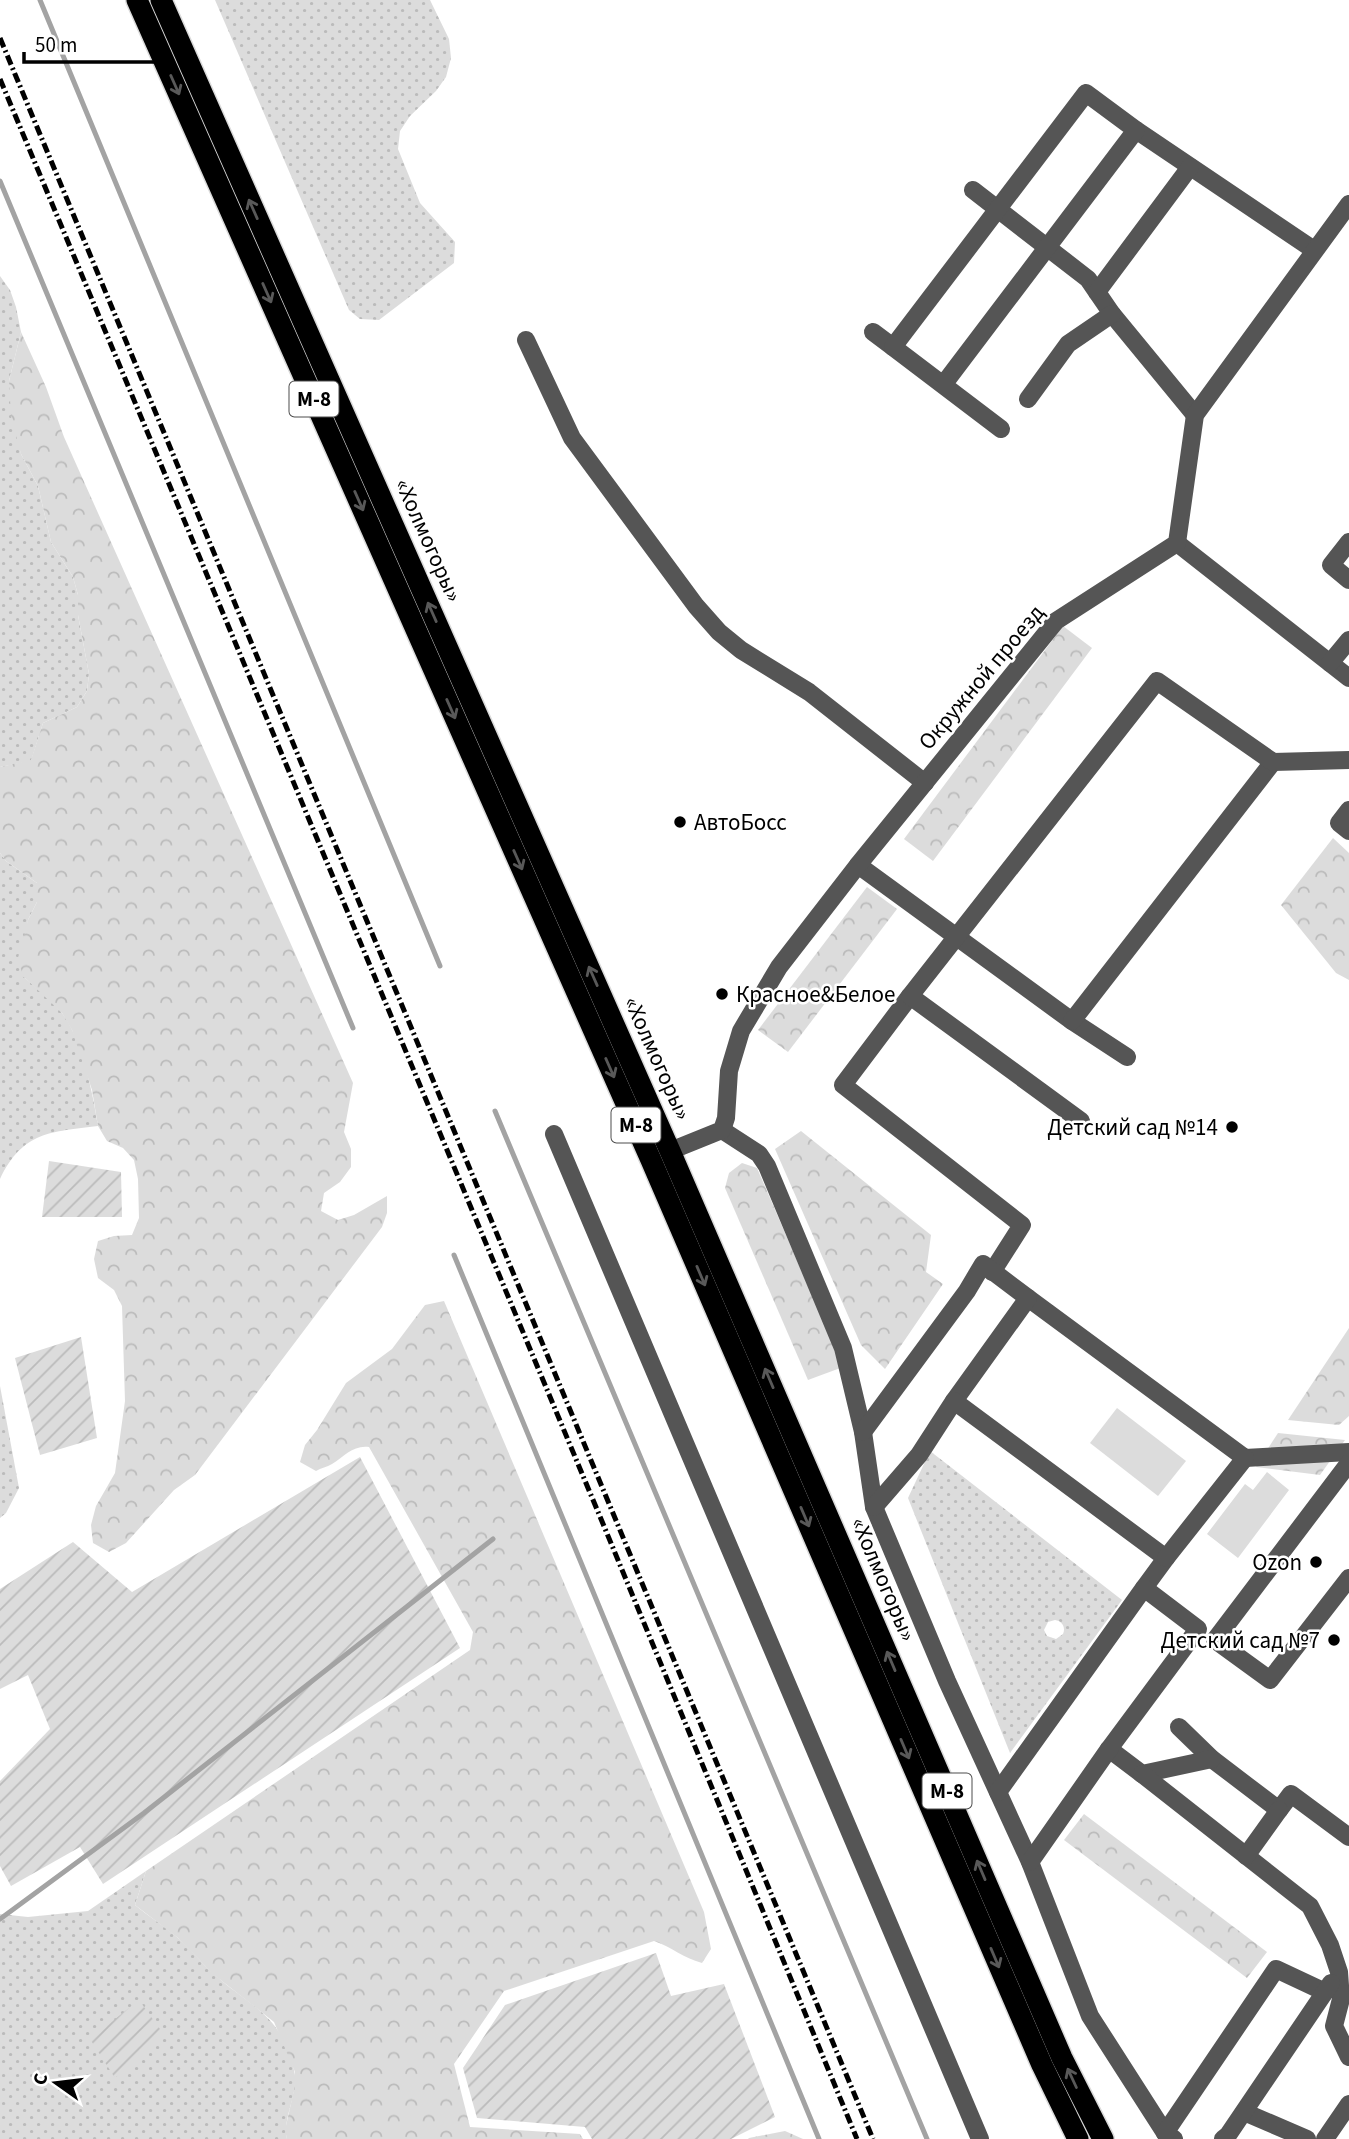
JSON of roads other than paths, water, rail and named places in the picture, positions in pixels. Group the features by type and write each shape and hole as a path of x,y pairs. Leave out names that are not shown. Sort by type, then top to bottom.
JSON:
{"highway":[{"name":"«Холмогоры»","path":"137,0 651,1160 1042,2065 1078,2139"},
{"name":"«Холмогоры»","path":"161,0 670,1151 1062,2058 1103,2139"}],"street":[{"path":"893,348 1086,93 1136,130 1314,250"},
{"path":"943,385 1136,130"},
{"path":"1097,292 1190,167"},
{"path":"973,190 1088,279 1112,314 1195,415"},
{"path":"1349,204 1195,415 1177,543 1349,678"},
{"path":"1028,399 1068,344 1112,314"},
{"path":"873,332 1001,429"},
{"path":"526,340 572,438 703,615 741,650 809,692 925,783"},
{"path":"1349,542 1331,565 1349,580"},
{"name":"Окружной проезд","path":"722,1130 726,1118 729,1072 741,1031 779,967 858,865 1056,621 1177,543"},
{"path":"1330,663 1349,640"},
{"path":"992,1272 1022,1226 843,1086 956,936 1157,681 1273,762 1349,760"},
{"path":"1072,1021 1273,762"},
{"path":"1349,810 1339,823 1349,831"},
{"path":"858,865 1072,1021 1127,1057"},
{"path":"910,996 1081,1121"},
{"path":"670,1151 722,1130 759,1154 767,1166 843,1348 863,1432 874,1507 947,1681 1030,1861 1090,2017 1170,2136 1276,1969 1325,1992"},
{"path":"554,1134 980,2139"},
{"path":"863,1432 967,1291 983,1264 1245,1458 1349,1452"},
{"path":"874,1507 919,1455 1028,1298"},
{"path":"954,1401 1166,1558"},
{"path":"998,1793 1166,1558 1245,1458"},
{"path":"1215,1640 1349,1463"},
{"path":"1144,1588 1270,1680 1349,1578"},
{"path":"1030,1861 1198,1629"},
{"path":"1179,1727 1212,1759 1279,1810"},
{"path":"1109,1749 1310,1906 1330,1945 1339,1972 1341,1999 1335,2026 1349,2057"},
{"path":"1143,1774 1212,1759"},
{"path":"1246,1856 1291,1794 1349,1837"},
{"path":"1223,2139 1339,1972"},
{"path":"1325,2139 1349,2104"},
{"path":"1244,2112 1307,2139"}],"waterway":[{"path":"40,0 440,966"},
{"path":"0,181 353,1028"},
{"path":"495,1111 927,2139"},
{"path":"454,1255 819,2139"},
{"path":"0,1919 144,1813 493,1539"}],"railway":[{"path":"0,38 873,2139"},
{"path":"0,79 857,2139"}],"place":[{"name":"АвтоБосс","path":"680,822"},
{"name":"Красное&Белое","path":"722,994"},
{"name":"Детский сад №14","path":"1232,1127"},
{"name":"Ozon","path":"1316,1562"},
{"name":"Детский сад №7","path":"1334,1640"}]}
